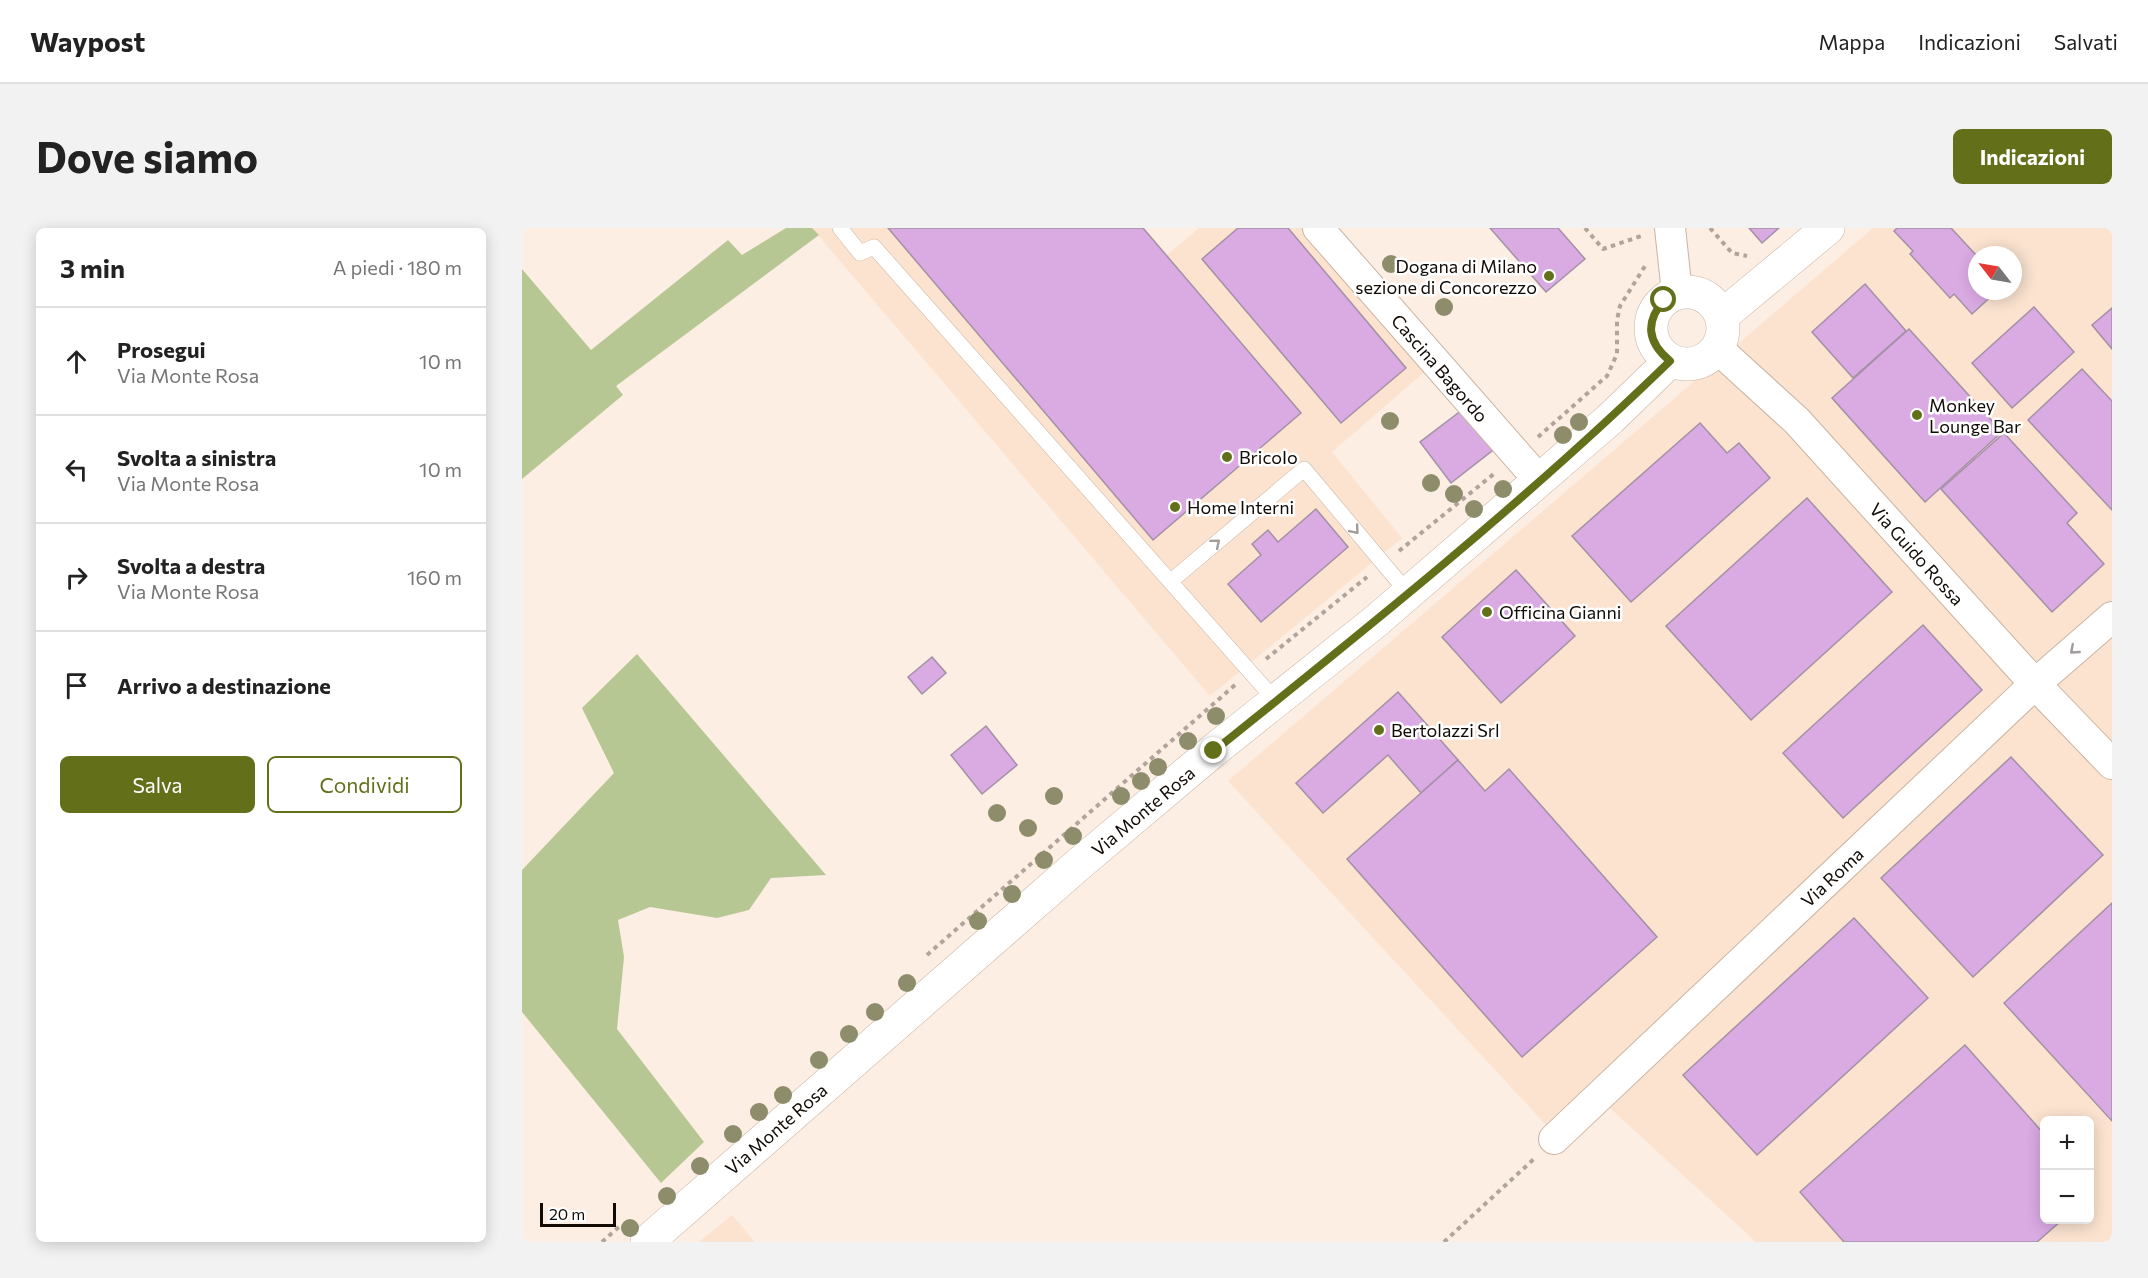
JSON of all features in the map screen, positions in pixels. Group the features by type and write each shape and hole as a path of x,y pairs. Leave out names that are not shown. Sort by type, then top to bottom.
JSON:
{"street":[{"name":"Cascina Bagordo","path":"1318,228 1539,480"},
{"path":"1722,316 1828,228"},
{"path":"1655,235 1677,293"},
{"path":"1694,292 1706,297 1716,305 1722,316 1724,333 1718,349 1697,364 1683,365 1670,361 1658,351 1652,337 1651,322 1656,309 1664,300 1677,293 1694,292"},
{"name":"Via Guido Rossa","path":"1718,349 1797,421 2036,684 2112,764"},
{"name":"Via Monte Rosa","path":"638,1230 1214,751 1408,593 1610,419 1670,361"},
{"name":"Via Roma","path":"1554,1139 2036,684 2112,617"}],"lane":[{"path":"840,228 860,253 874,247 1276,701"},
{"path":"1171,580 1304,469 1408,593"}],"path":[{"path":"1585,228 1603,249 1655,235"},
{"path":"1710,228 1732,253 1742,256 1752,255"},
{"path":"926,956 1250,671 1517,455 1606,376 1617,354 1617,320 1620,306 1648,259"},
{"path":"1444,1242 1554,1139"},
{"path":"602,1242 638,1230"}],"shaded area":[{"path":"812,228 1143,228 1167,255 1199,228 1305,228 1428,369 1332,452 1402,538 1210,696"},
{"path":"1873,228 2112,228 2112,1242 1756,1242 1588,1088 1547,1126 1228,781"},
{"path":"732,1215 755,1242 699,1242"}],"green space":[{"path":"786,228 812,228 819,235 616,386 623,395 522,479 522,269 591,350 728,240 742,255"},
{"path":"637,654 826,875 771,878 749,910 717,918 650,907 618,920 624,957 617,1029 704,1142 661,1183 522,1012 522,870 614,773 582,708"}],"building":[{"path":"888,228 1143,228 1301,413 1153,540"},
{"path":"1238,228 1288,228 1406,368 1341,423 1202,259"},
{"name":"Dogana di Milano sezione di Concorezzo","path":"1490,228 1558,228 1585,259 1546,292"},
{"path":"1749,228 1779,228 1762,243"},
{"path":"1897,228 1951,228 1968,246 1968,300 1987,300 1972,314 1954,294 1950,298 1910,254 1913,251 1894,231"},
{"path":"1865,284 1906,331 1853,378 1812,332"},
{"path":"2034,307 2074,352 2012,408 1972,363"},
{"path":"2112,308 2112,349 2092,325"},
{"name":"Monkey Lounge Bar","path":"1909,329 2002,432 1925,502 1832,398"},
{"path":"2082,369 2112,401 2112,510 2028,420"},
{"path":"1466,407 1497,447 1451,483 1420,442"},
{"path":"1700,423 1727,453 1739,443 1770,478 1631,602 1572,536"},
{"path":"2004,433 2077,513 2067,523 2104,564 2052,612 1941,489"},
{"path":"1807,498 1892,592 1751,720 1666,626"},
{"path":"1316,509 1348,547 1261,622 1228,584 1261,555 1252,544 1268,530 1278,542"},
{"path":"1516,570 1575,636 1501,703 1442,637"},
{"path":"1923,625 1982,690 1843,818 1783,753"},
{"path":"932,657 946,673 922,694 908,677"},
{"path":"1398,692 1458,760 1421,793 1388,755 1323,813 1296,783"},
{"path":"986,726 1017,765 982,794 951,755"},
{"path":"2011,757 2103,855 1973,977 1881,878"},
{"path":"1458,760 1485,791 1509,769 1657,937 1522,1057 1347,859"},
{"path":"2112,903 2112,1121 2004,1003"},
{"path":"1854,918 1928,998 1757,1155 1683,1075"},
{"path":"1965,1045 2040,1129 2040,1224 2057,1224 2037,1242 1844,1242 1800,1192"}],"place":[{"name":"Dogana di Milano sezione di Concorezzo","path":"1549,276"},
{"name":"Monkey Lounge Bar","path":"1917,415"},
{"name":"BricoIo","path":"1227,457"},
{"name":"Home Interni","path":"1175,507"},
{"name":"Officina Gianni","path":"1487,612"},
{"name":"Bertolazzi Srl","path":"1379,730"}],"route":[{"path":"1214,751 1376,621 1610,419 1670,361 1658,351 1652,337 1651,322 1656,309 1664,300"}]}
